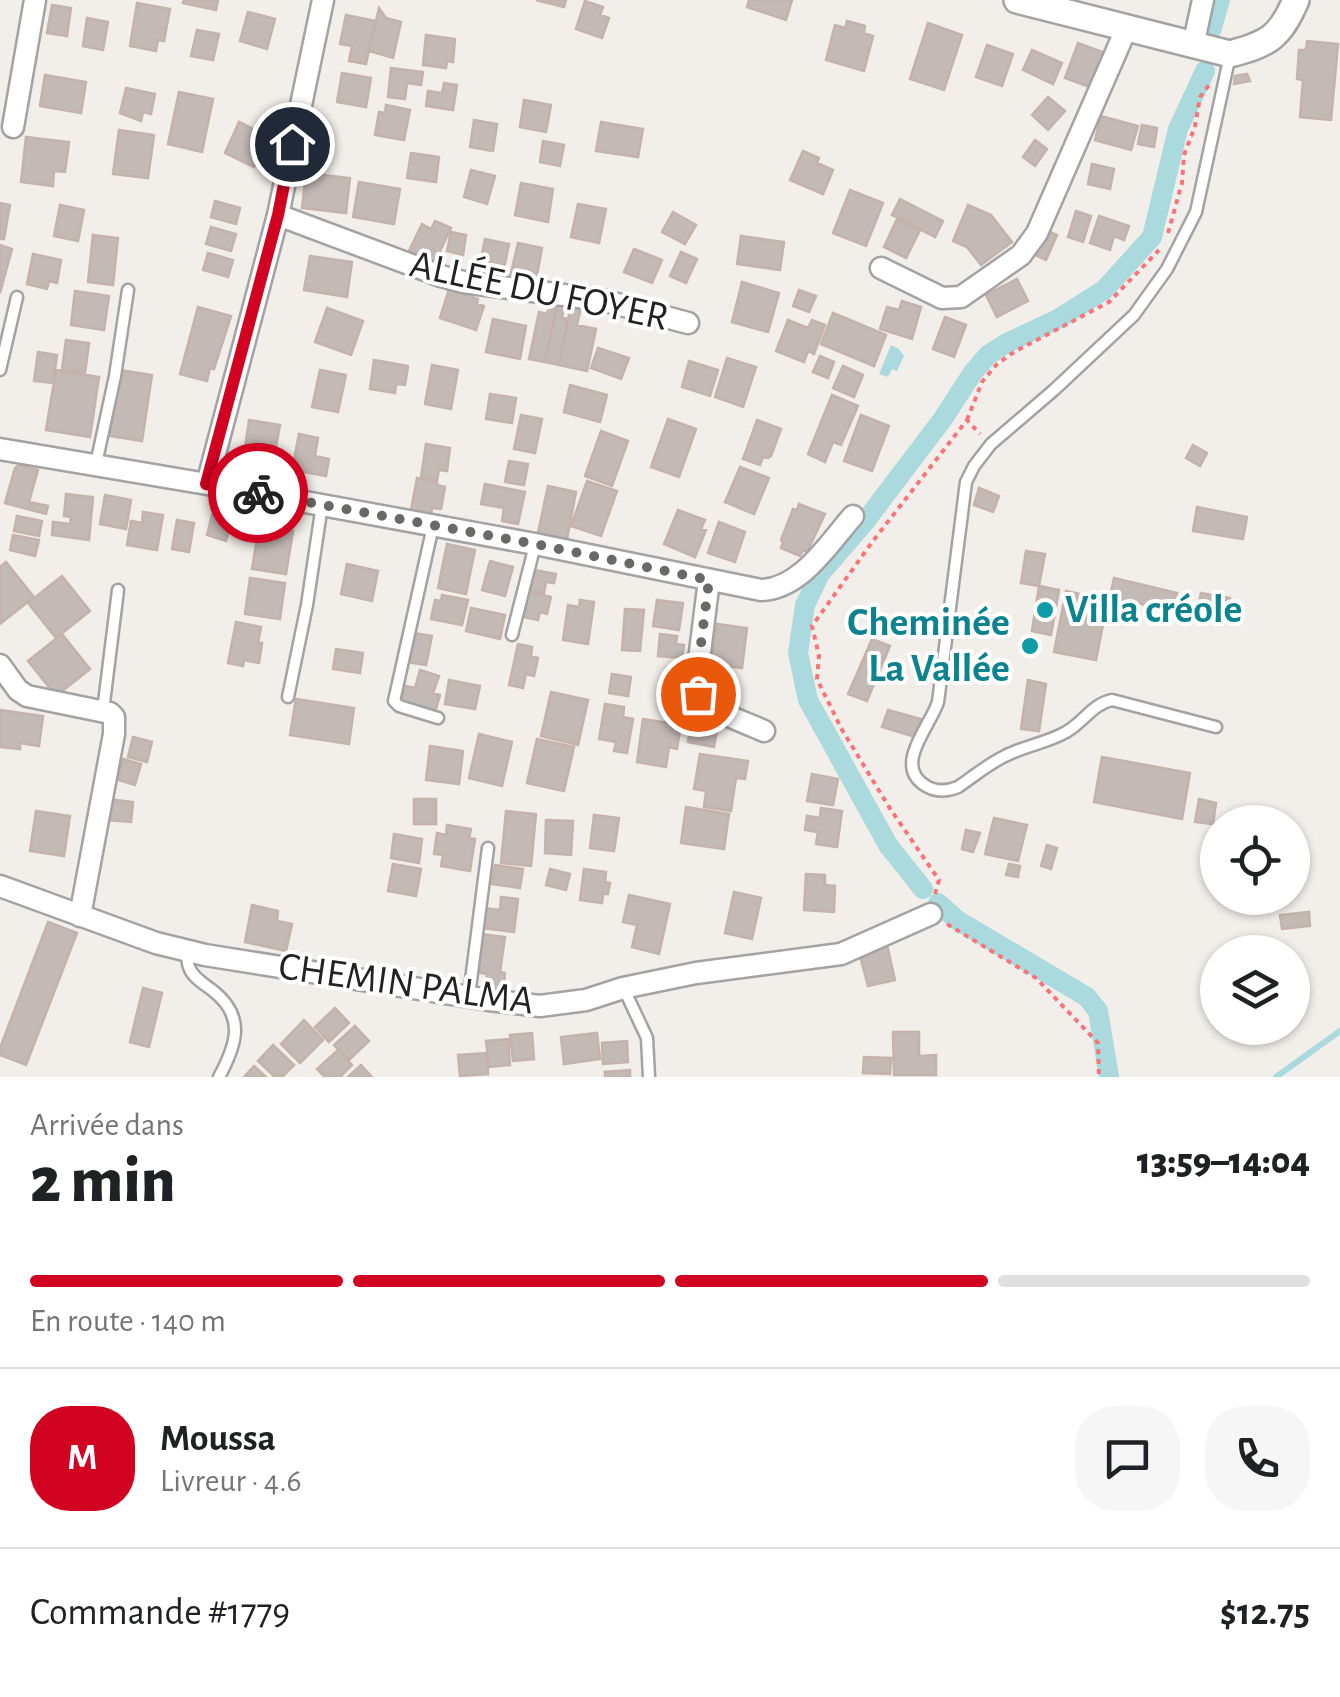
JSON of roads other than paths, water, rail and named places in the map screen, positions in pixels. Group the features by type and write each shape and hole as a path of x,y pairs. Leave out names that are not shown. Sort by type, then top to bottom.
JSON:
{"street":[{"path":"13,127 35,0"},
{"path":"206,484 278,215 322,0"},
{"path":"1018,0 1230,54 1258,47 1284,28 1296,0"},
{"path":"1193,46 1202,0"},
{"path":"880,268 942,298 952,299 1020,255 1038,233 1127,27"},
{"name":"ALLÉE DU FOYER","path":"278,215 440,276 602,300 688,323"},
{"path":"0,449 535,544 762,590 774,590 804,572 854,516"},
{"path":"709,580 698,694 706,704 764,730"},
{"path":"0,665 27,696 114,717 116,724 80,916"},
{"name":"CHEMIN PALMA","path":"0,886 156,943 187,950 540,1006 586,1000 696,972 841,954 930,914"}],"lane":[{"path":"1216,727 1106,701 1060,736 1004,756 949,790 922,784 913,771 911,755 938,702 966,482 991,444 1134,314 1168,269 1196,212 1230,54"},
{"path":"96,465 128,290"},
{"path":"0,370 17,297"},
{"path":"288,697 322,505"},
{"path":"433,526 394,702 438,718"},
{"path":"512,635 535,544"},
{"path":"103,712 118,590"},
{"path":"469,997 488,848"},
{"path":"187,950 189,969 225,1000 236,1029 232,1053 219,1077"},
{"path":"624,988 647,1038 649,1077"}],"water":[{"path":"891,345 904,356 897,371 892,369 888,377 879,374"}],"waterway":[{"path":"1211,31 1220,0"},
{"path":"923,889 888,845 808,700 798,653 805,605 820,574 864,523 988,355 1104,290 1152,237 1178,129 1205,71"},
{"path":"938,903 957,920 1087,997 1098,1011 1109,1077"},
{"path":"1276,1077 1340,1031"}],"place":[{"name":"Villa créole","path":"1045,610"},
{"name":"Cheminée La Vallée","path":"1030,646"}]}
